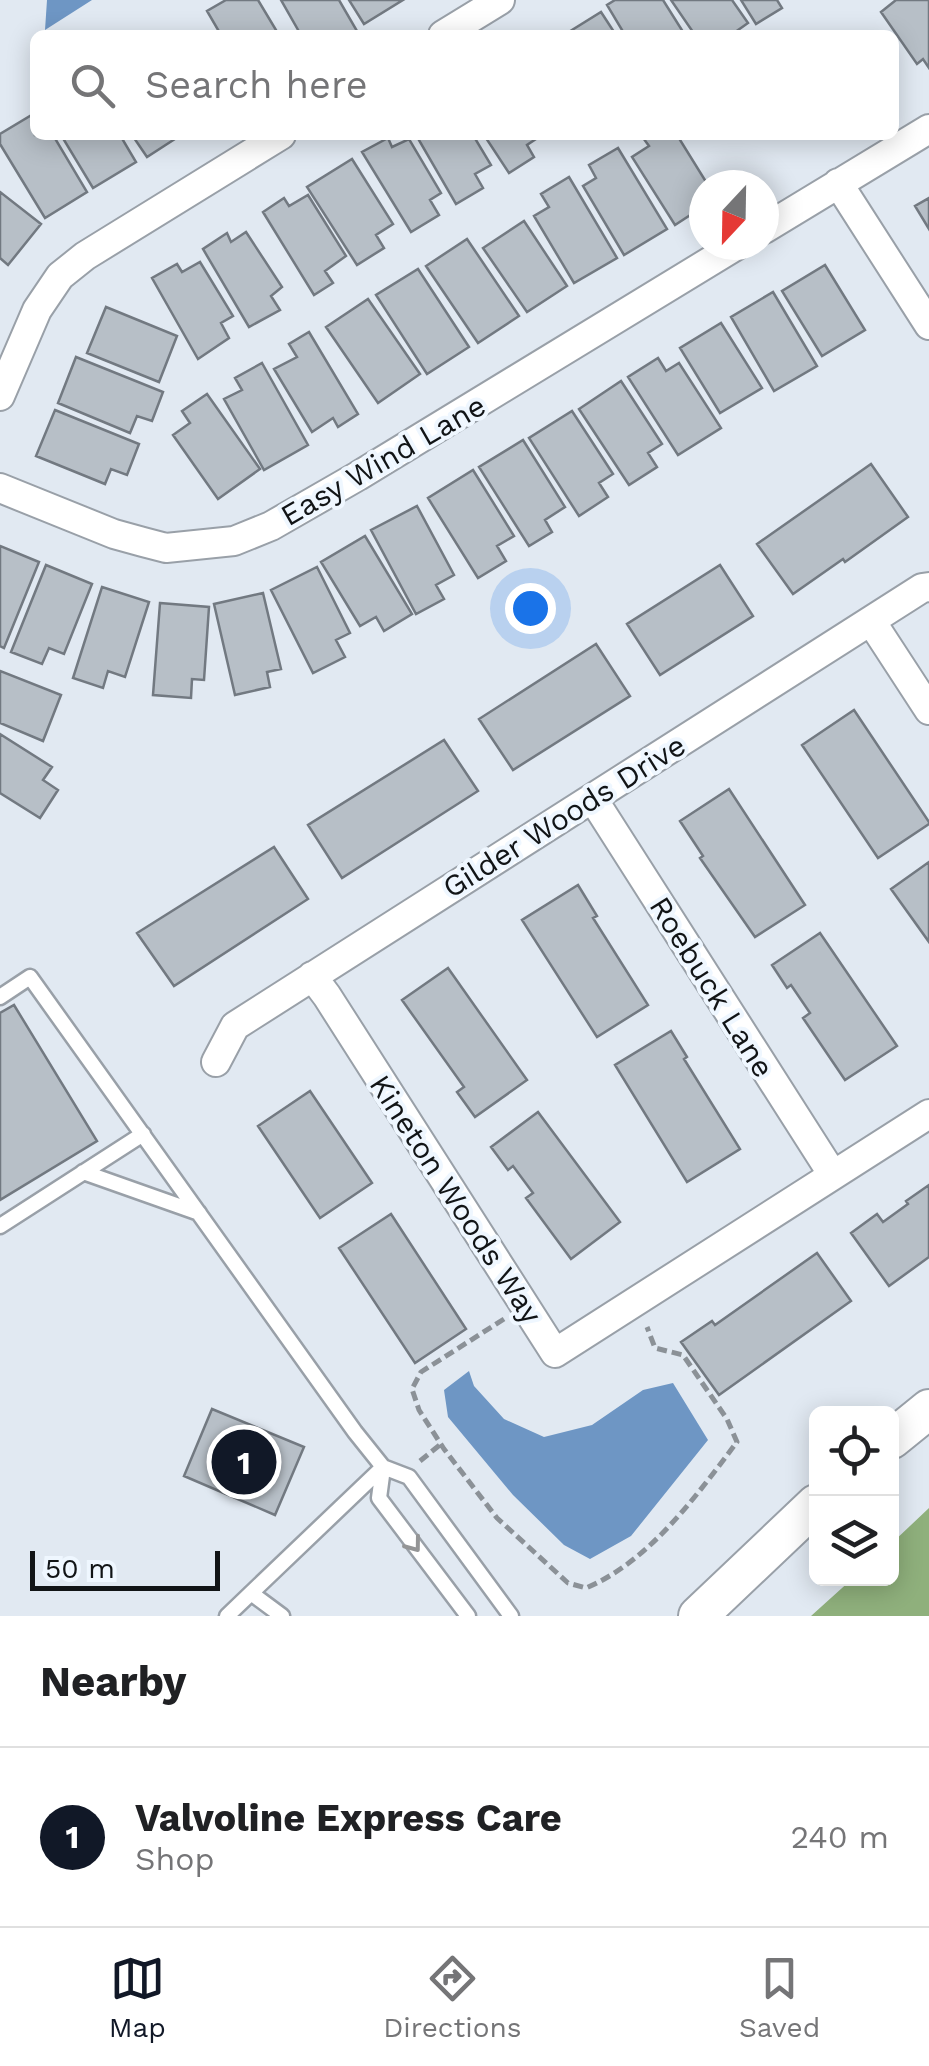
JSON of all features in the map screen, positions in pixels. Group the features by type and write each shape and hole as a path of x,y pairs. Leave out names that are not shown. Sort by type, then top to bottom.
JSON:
{"street":[{"path":"452,30 500,0"},
{"path":"779,220 929,128"},
{"path":"0,396 28,327 60,276 85,256 273,140"},
{"path":"838,183 929,325"},
{"name":"Easy Wind Lane","path":"0,488 114,534 166,548 234,541 271,526 358,476 712,260"},
{"name":"Gilder Woods Drive","path":"216,1062 235,1026 929,587"},
{"path":"871,621 929,710"},
{"name":"Roebuck Lane","path":"593,799 832,1175"},
{"name":"Kineton Woods Way","path":"312,976 555,1353 929,1114"},
{"path":"899,1434 929,1409"},
{"path":"698,1616 809,1511"}],"lane":[{"path":"0,997 30,977 356,1432 383,1467 409,1477 511,1616"},
{"path":"0,1226 143,1134"},
{"path":"83,1172 200,1213"},
{"path":"227,1616 383,1467"},
{"path":"383,1467 379,1498 468,1616"},
{"path":"252,1593 282,1616"}],"path":[{"path":"504,1318 422,1372 412,1389 418,1410 496,1518 568,1582 586,1588 612,1577 671,1525 737,1442 727,1420 683,1355 655,1348 646,1327"},
{"path":"412,1466 441,1444"}],"green space":[{"path":"929,1508 929,1616 811,1616 844,1586 899,1586 899,1536"}],"water":[{"path":"47,0 92,0 45,30"},
{"path":"469,1371 474,1386 504,1419 544,1437 592,1425 643,1390 673,1383 708,1440 631,1536 590,1559 564,1545 513,1495 448,1417 444,1390"}],"building":[{"path":"226,0 258,0 276,30 218,30 207,11"},
{"path":"281,0 339,0 356,30 298,30"},
{"path":"349,0 403,0 364,24"},
{"path":"615,0 663,0 682,30 622,30 607,5"},
{"path":"671,0 732,0 748,23 738,30 692,30"},
{"path":"741,0 777,0 782,8 756,24"},
{"path":"896,0 929,0 929,68 923,59 917,64 899,38 899,30 893,30 881,12"},
{"path":"601,12 613,30 572,30"},
{"path":"30,116 30,140 56,140 87,192 45,218 0,144 0,134"},
{"path":"64,140 123,140 136,162 93,188"},
{"path":"135,140 173,140 147,157"},
{"path":"384,140 389,140 392,147 410,140 441,193 430,200 439,215 411,232 362,152"},
{"path":"419,140 476,140 491,165 475,174 483,188 456,204"},
{"path":"487,140 534,140 527,145 534,157 509,173"},
{"path":"645,140 680,140 699,170 689,170 689,216 675,225 632,157 649,146"},
{"path":"618,148 667,229 624,255 583,186 596,178 589,165"},
{"path":"352,159 393,224 376,235 384,248 357,265 307,187"},
{"path":"569,177 617,258 574,283 534,216 549,207 541,194"},
{"path":"0,192 41,224 8,265 0,258"},
{"path":"308,195 346,256 325,271 333,283 314,295 263,212 284,198 289,206"},
{"path":"929,198 929,229 915,206"},
{"path":"524,221 567,286 527,312 483,248"},
{"path":"246,232 282,287 271,296 280,310 249,327 203,249 227,233 231,242"},
{"path":"467,239 519,316 478,343 426,266"},
{"path":"200,262 233,316 221,323 229,338 198,359 152,278 177,264 182,272"},
{"path":"825,265 865,330 822,356 782,291"},
{"path":"418,269 469,347 427,374 376,295"},
{"path":"773,292 817,366 774,391 731,317"},
{"path":"368,299 420,374 378,403 326,327"},
{"path":"106,307 177,336 159,382 87,353"},
{"path":"721,323 762,388 720,413 680,348"},
{"path":"309,332 358,414 338,427 333,418 312,432 274,369 297,357 289,344"},
{"path":"76,357 163,392 152,421 137,416 130,433 58,403"},
{"path":"658,358 666,371 679,363 721,428 678,455 628,377"},
{"path":"262,363 308,445 264,470 224,399 242,390 235,378"},
{"path":"621,381 662,444 648,453 657,467 629,485 579,409"},
{"path":"207,394 260,469 218,499 173,435 190,423 182,411"},
{"path":"55,410 139,444 127,475 111,469 105,484 36,456"},
{"path":"572,411 613,474 599,483 608,497 579,516 529,438"},
{"path":"523,440 565,507 545,520 552,532 529,546 479,467"},
{"path":"871,464 908,517 793,594 757,544"},
{"path":"473,470 514,536 497,546 506,561 478,578 428,498"},
{"path":"417,506 454,575 436,585 444,599 416,614 371,530"},
{"path":"365,536 412,614 384,631 376,617 360,626 321,562"},
{"path":"0,546 39,562 4,648 0,646"},
{"path":"46,565 92,584 64,654 49,648 42,664 11,652"},
{"path":"720,565 753,616 660,675 627,624"},
{"path":"317,567 350,633 336,640 345,657 313,673 271,590"},
{"path":"102,587 149,602 125,677 108,671 103,688 73,678"},
{"path":"263,593 281,669 267,672 270,687 235,695 214,604"},
{"path":"160,603 209,607 204,680 192,679 191,698 153,695"},
{"path":"596,644 630,696 513,770 479,719"},
{"path":"0,671 61,695 43,741 0,723"},
{"path":"854,710 929,822 878,858 802,745"},
{"path":"0,734 52,767 43,780 58,790 40,818 0,793"},
{"path":"444,740 478,791 342,878 308,825"},
{"path":"729,789 805,905 755,937 700,858 703,856 680,821"},
{"path":"274,847 308,899 174,986 137,933"},
{"path":"929,862 929,942 891,889"},
{"path":"578,885 597,916 593,918 648,1005 597,1037 522,920"},
{"path":"820,933 897,1046 845,1080 803,1018 810,1013 772,965"},
{"path":"448,968 527,1080 475,1117 457,1092 464,1087 402,1000"},
{"path":"14,1005 97,1141 0,1200 0,1013"},
{"path":"671,1031 740,1149 687,1182 615,1065"},
{"path":"310,1091 372,1183 320,1218 258,1126"},
{"path":"538,1112 620,1222 571,1259 526,1198 533,1193 513,1166 508,1170 491,1147"},
{"path":"929,1185 929,1257 889,1286 851,1233 877,1214 883,1222"},
{"path":"391,1214 466,1329 415,1363 339,1248"},
{"path":"817,1253 851,1301 719,1395 681,1342 712,1321 715,1325"},
{"path":"212,1409 304,1447 275,1515 184,1476"}],"place":[{"name":"Valvoline Express Care","path":"244,1462"}]}
